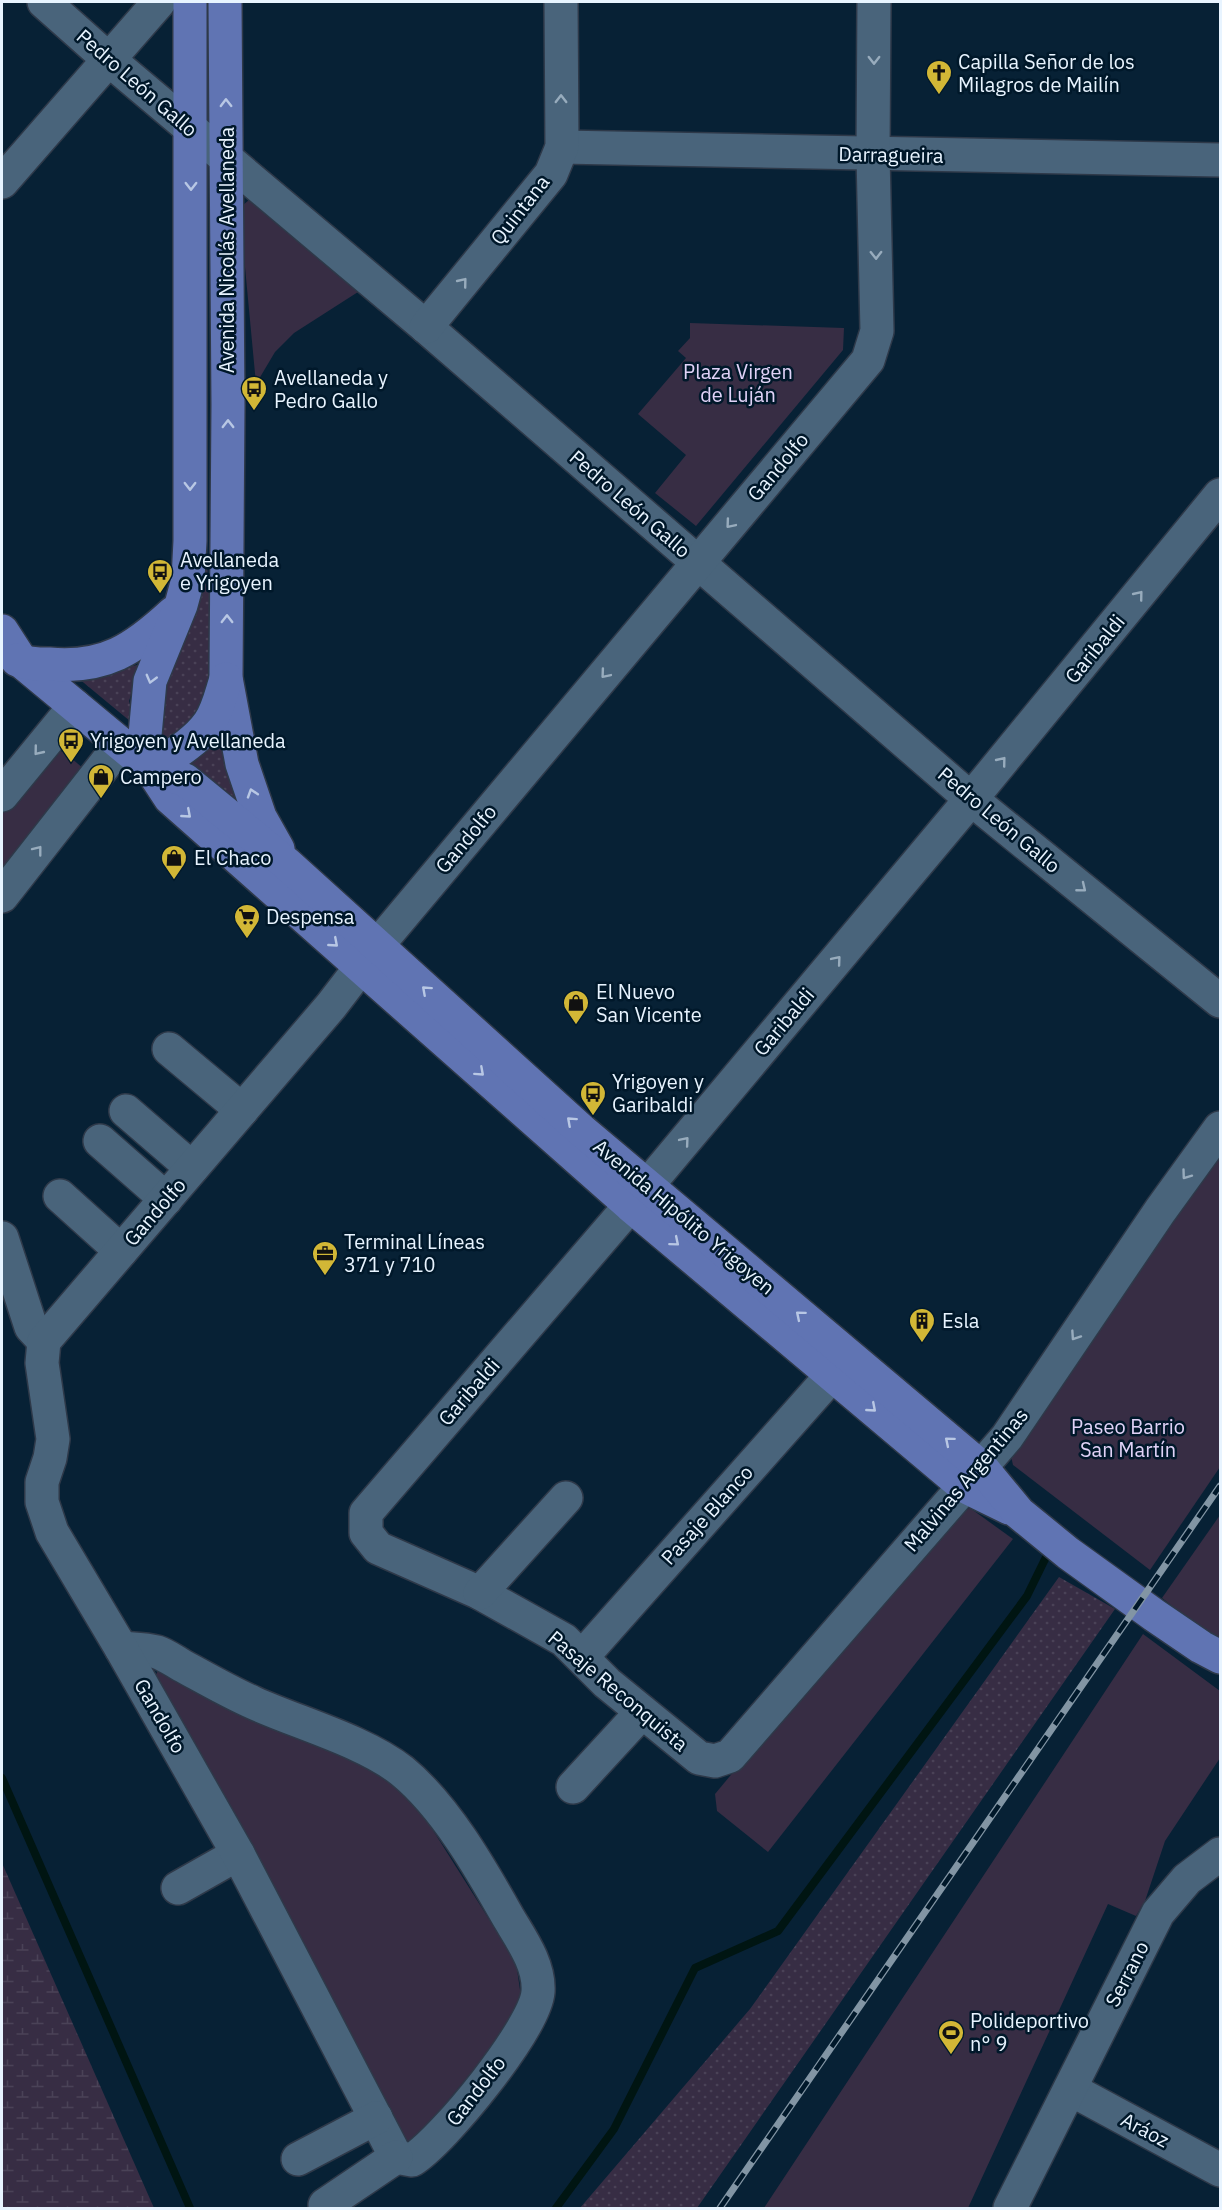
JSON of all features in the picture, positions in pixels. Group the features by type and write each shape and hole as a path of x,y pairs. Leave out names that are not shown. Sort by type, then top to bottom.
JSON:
{"main road":[{"name":"Avenida Nicolás Avellaneda","path":"190,2 190,541 188,579 181,605 150,681 145,735 151,769 201,733 217,708 226,678"},
{"name":"Avenida Nicolás Avellaneda","path":"225,2 226,678 242,764 260,817 287,864"},
{"path":"12,658 74,667 110,658 146,638 181,605"},
{"name":"Avenida Hipólito Yrigoyen","path":"2,631 12,658 75,706 151,769 170,798 369,956 833,1374 972,1477 1068,1553 1214,1657"},
{"name":"Avenida Hipólito Yrigoyen","path":"151,769 185,780 287,864 369,956"},
{"name":"Avenida Hipólito Yrigoyen","path":"638,1196 972,1477"}],"street":[{"name":"Pedro León Gallo","path":"44,2 107,58 426,327 971,799 1221,1001"},
{"path":"2,182 107,58 159,2"},
{"name":"Quintana","path":"426,327 550,174 562,147 561,2"},
{"name":"Gandolfo","path":"121,1648 158,1652 252,1702 372,1752 401,1771 424,1792 478,1864 530,1955 537,1974 538,1991 535,2008 525,2028 466,2107 426,2151 412,2160 396,2157 238,1854 52,1532 42,1503 42,1482 50,1458 53,1439 42,1363 44,1341 331,1006 369,956 868,360 878,331 873,155 874,2"},
{"name":"Darragueira","path":"562,147 873,155 1221,160"},
{"name":"Garibaldi","path":"378,1548 366,1533 366,1513 638,1196 971,799 1220,496"},
{"path":"2,795 75,706"},
{"path":"2,896 121,744"},
{"path":"169,1048 242,1110"},
{"path":"126,1111 192,1168"},
{"name":"Malvinas Argentinas","path":"730,1756 1007,1437 1160,1210 1221,1128"},
{"path":"100,1141 166,1199"},
{"path":"60,1196 121,1251"},
{"path":"2,1238 31,1327 44,1341"},
{"name":"Pasaje Blanco","path":"582,1657 833,1374"},
{"path":"480,1593 566,1498"},
{"name":"Pasaje Reconquista","path":"378,1548 480,1593 564,1640 607,1683 699,1758 715,1761 730,1756"},
{"path":"573,1787 642,1712"},
{"path":"178,1888 238,1854"},
{"name":"Serrano","path":"1010,2208 1158,1913 1187,1879 1221,1854"},
{"name":"Aráoz","path":"1070,2089 1221,2170"},
{"path":"298,2158 376,2118"},
{"path":"325,2205 396,2157"}],"green space":[{"path":"249,200 257,202 358,292 294,333 275,352 256,384 240,214 243,205"},
{"name":"Plaza Virgen de Luján","path":"690,323 844,328 843,350 696,526 655,493 686,455 638,414 686,358 678,351 690,338"},
{"path":"206,554 211,648 204,698 197,718 185,733 160,745 161,678 192,619 201,596"},
{"path":"146,663 137,677 129,701 136,726 78,678"},
{"path":"222,725 249,825 183,770 200,756"},
{"path":"52,749 64,752 84,769 2,881 2,814"},
{"name":"Paseo Barrio San Martín","path":"1220,1146 1220,1467 1150,1570 1013,1465 1011,1456"},
{"path":"970,1508 1013,1539 768,1852 717,1811 715,1794 938,1526"},
{"path":"1220,1515 1220,1639 1200,1628 1162,1598"},
{"path":"1059,1577 1115,1609 697,2208 580,2208 750,2009"},
{"name":"Polideportivo n° 9","path":"1143,1634 1220,1691 1220,1758 1165,1841 1145,1901 1136,1916 1108,1904 968,2208 764,2208"},
{"path":"158,1670 369,1763 419,1808 516,1962 521,1997 503,2034 413,2143 403,2144 154,1680"},
{"path":"2,1863 154,2208 2,2208"}],"waterway":[{"path":"556,2208 614,2129 695,1968 778,1931 1027,1596 1050,1549"},
{"path":"2,1778 190,2208"}],"railway":[{"path":"720,2208 1220,1486"}],"place":[{"name":"Capilla Señor de los Milagros de Mailín","path":"939,96"},
{"name":"Avellaneda y Pedro Gallo","path":"254,412"},
{"name":"Avellaneda e Yrigoyen","path":"160,595"},
{"name":"Yrigoyen y Avellaneda","path":"71,764"},
{"name":"Campero","path":"101,800"},
{"name":"El Chaco","path":"174,881"},
{"name":"Despensa","path":"247,940"},
{"name":"El Nuevo San Vicente","path":"576,1026"},
{"name":"Yrigoyen y Garibaldi","path":"593,1117"},
{"name":"Terminal Líneas 371 y 710","path":"325,1277"},
{"name":"Esla","path":"922,1344"},
{"name":"Polideportivo n° 9","path":"951,2056"}]}
